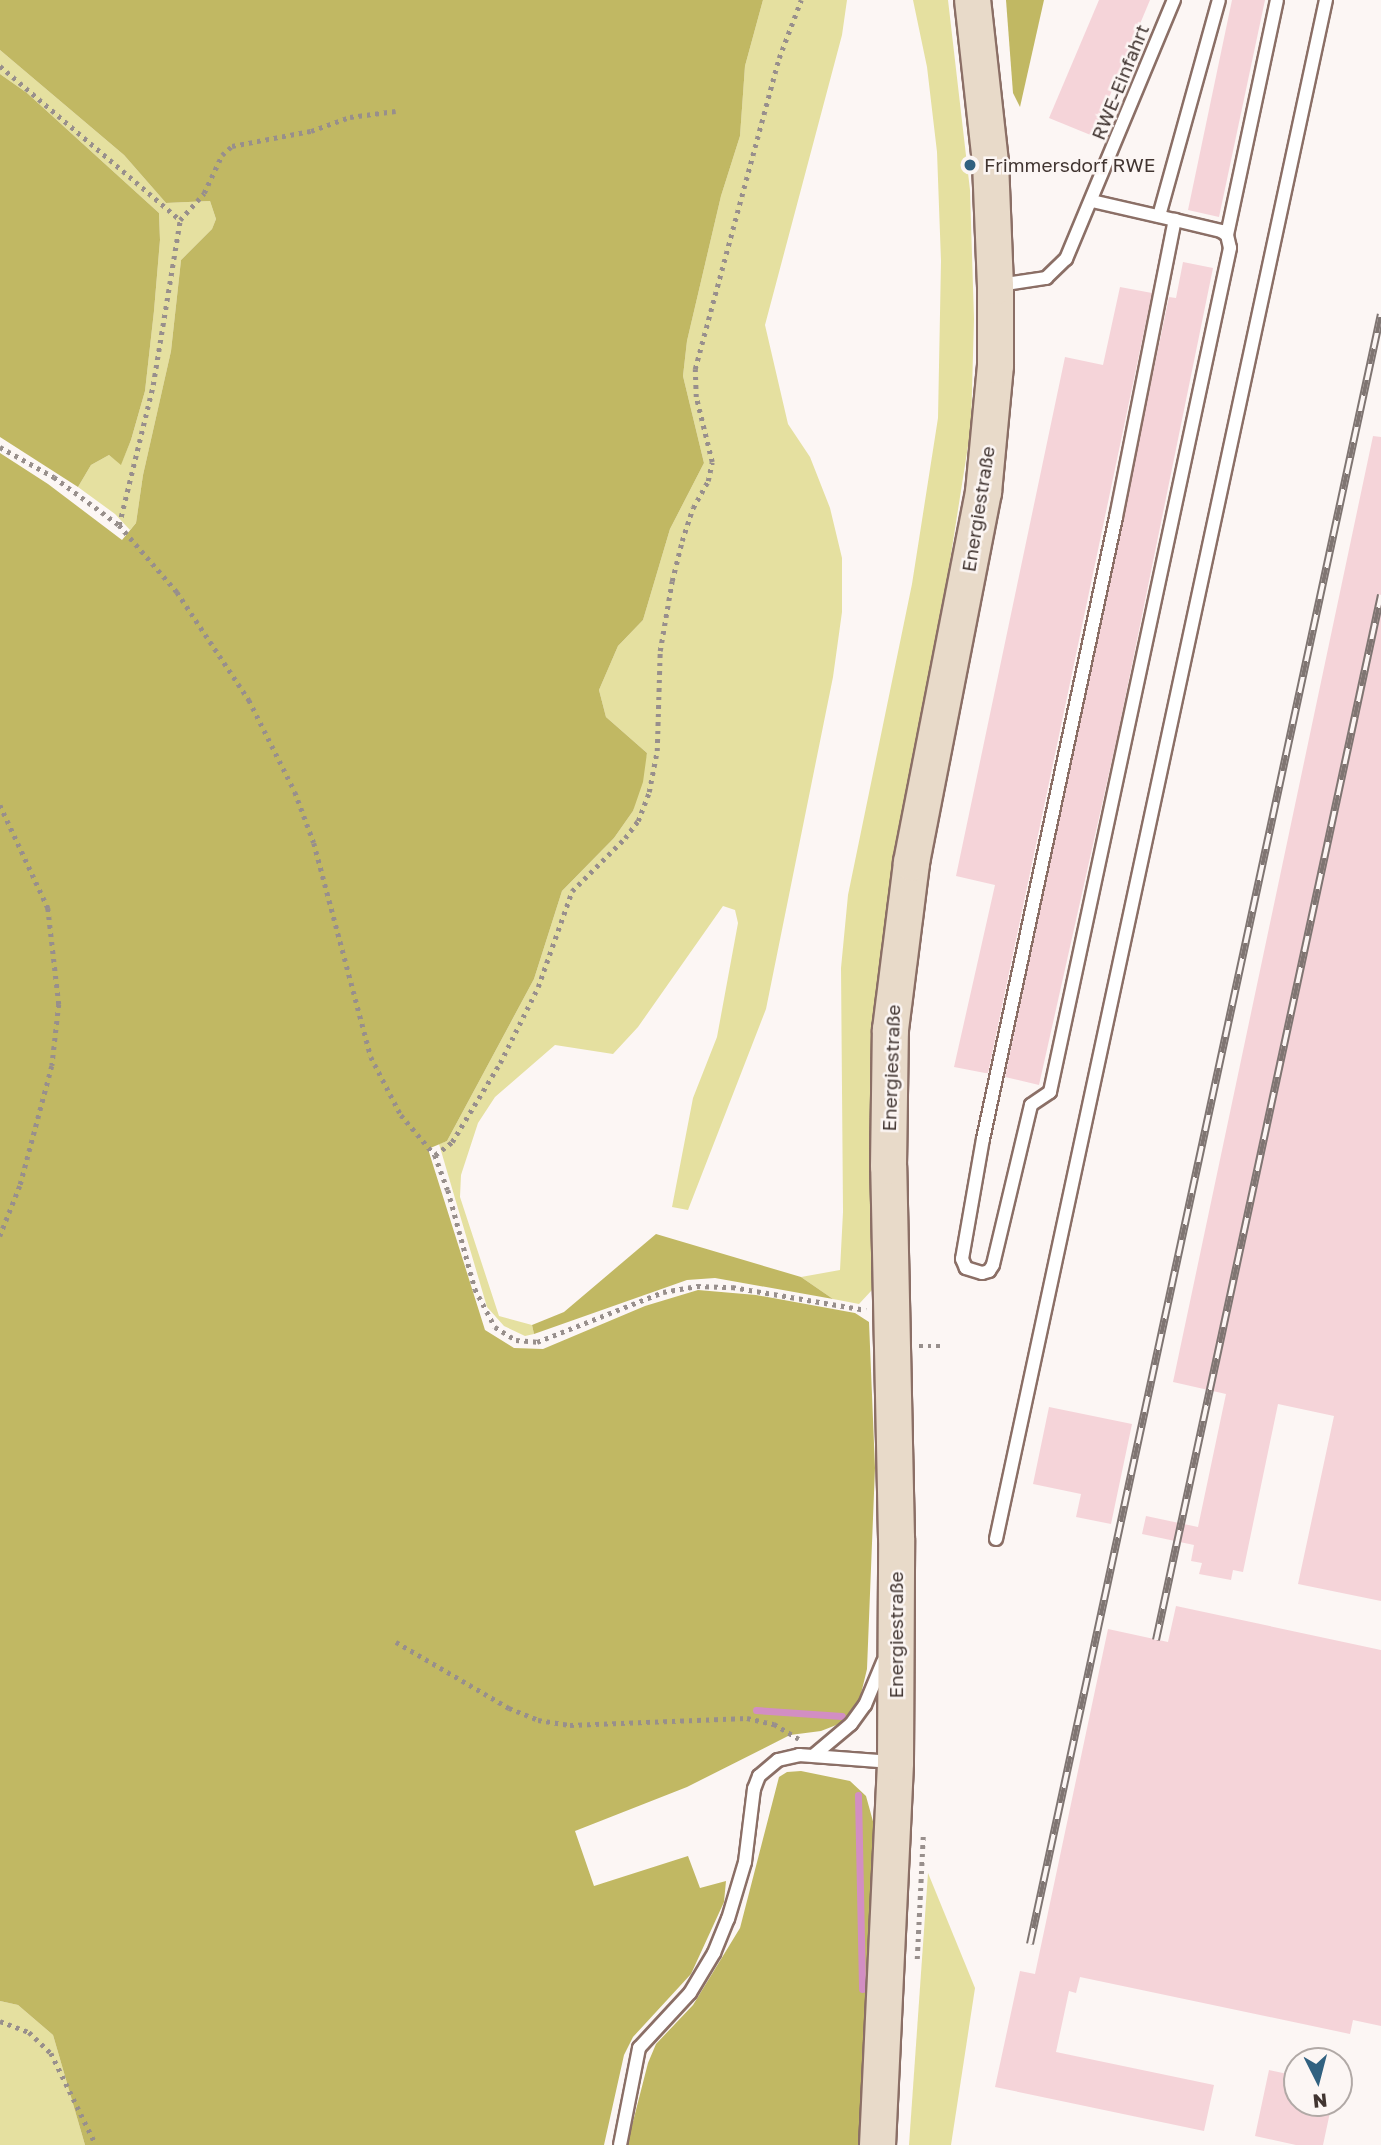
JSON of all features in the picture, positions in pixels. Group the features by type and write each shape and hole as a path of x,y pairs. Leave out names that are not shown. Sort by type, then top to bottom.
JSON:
{"main road":[{"name":"Energiestraße","path":"877,2145 895,1762 903,1324 887,1112 893,1002 911,862 983,492 992,400 995,286 988,131 972,0"}],"lane":[{"name":"RWE-Einfahrt","path":"995,286 1035,281 1057,270 1066,259 1174,0"},
{"path":"1159,216 1219,0"},
{"path":"1175,220 1116,517 983,1139 962,1256 963,1265 968,1270 984,1273 993,1265 1031,1105 1050,1092 1227,261 1230,245 1227,235 1277,0"},
{"path":"996,1539 1326,0"},
{"path":"1092,201 1221,231 1227,235"},
{"path":"814,1755 844,1732 865,1705 897,1616"},
{"path":"620,2145 639,2048 690,1993 711,1959 728,1919 745,1862 757,1779 769,1765 783,1758 814,1755 895,1762"}],"path":[{"path":"435,1155 452,1142 500,1063 538,987 572,891 625,838 638,821 649,792 657,751 660,651 672,581 693,508 708,481 712,462 696,397 695,369 779,58 801,0"},
{"path":"0,66 180,220"},
{"path":"119,525 153,385 180,220 204,193 222,155 232,146 311,131 350,117 396,111"},
{"path":"0,447 54,477 119,525 177,592 224,658 284,769 314,843 370,1058 401,1115 435,1155 481,1305 495,1327 516,1340 545,1341 663,1292 697,1286 732,1287 903,1324 915,1346 940,1346"},
{"path":"0,805 48,908 59,1004 52,1066 20,1186 0,1236"},
{"path":"396,1642 509,1707 538,1720 570,1725 734,1717 762,1720 796,1735 814,1755"},
{"path":"916,1971 923,1822"},
{"path":"0,2021 29,2032 51,2053 96,2145"}],"shaded area":[{"path":"0,0 763,0 745,66 740,136 721,196 687,341 683,376 704,463 670,529 643,620 618,646 599,690 606,717 647,753 643,782 633,811 614,838 562,891 534,979 447,1141 428,1149 485,1330 514,1348 543,1349 645,1306 698,1290 756,1295 855,1313 869,1322 875,1468 867,1669 860,1698 844,1722 821,1731 790,1735 687,1787 575,1831 594,1886 688,1856 700,1888 726,1881 724,1902 691,1974 633,2037 624,2055 604,2145 85,2145 53,2035 18,2005 0,2001 0,453 48,484 122,540 136,523 143,475 171,351 181,260 212,229 216,219 210,201 166,203 124,155 0,50"},
{"path":"763,0 847,0 842,35 765,325 788,424 810,457 830,508 842,558 842,612 833,677 766,1009 688,1210 672,1207 693,1098 717,1037 738,923 735,910 723,906 638,1027 613,1054 555,1045 495,1097 478,1123 461,1175 460,1197 499,1316 532,1325 534,1334 525,1336 504,1326 487,1307 439,1144 447,1141 534,979 562,891 614,838 633,811 647,753 606,717 599,690 618,646 643,620 670,529 704,463 683,376 687,341 721,196 740,136 745,66"},
{"path":"913,0 948,0 970,190 974,319 971,427 949,567 901,819 878,973 872,1113 873,1280 872,1290 859,1304 833,1299 801,1277 840,1270 843,1212 841,968 848,895 912,584 938,418 941,261 937,152 927,67"},
{"path":"1006,0 1044,0 1020,107 1013,93"},
{"path":"0,50 124,155 166,203 210,201 216,219 212,229 181,260 171,351 143,475 136,523 130,530 115,514 78,487 91,465 109,455 121,464 131,440 145,391 160,240 159,213 27,93 0,74"},
{"path":"0,74 27,93 159,213 160,240 145,391 131,440 121,465 109,455 91,465 78,487 0,437"},
{"path":"656,1234 801,1277 833,1299 715,1278 687,1280 534,1334 532,1325 564,1312"},
{"path":"801,1771 850,1781 866,1796 874,1825 862,2145 627,2145 648,2063 656,2044 693,2005 740,1928 779,1777 787,1772"},
{"path":"928,1873 975,1988 951,2145 909,2145"},
{"path":"0,2001 18,2005 53,2035 85,2145 0,2145"}],"building":[{"path":"1099,0 1150,0 1093,136 1049,118"},
{"path":"1232,0 1265,0 1219,217 1188,210"},
{"path":"1183,262 1213,268 1118,733 1039,1085 1005,1077 1169,297 1176,298"},
{"path":"1120,287 1152,293 988,1073 985,1073 954,1067 995,885 956,876 1065,357 1103,365"},
{"path":"1373,436 1381,437 1381,1601 1298,1584 1334,1416 1278,1404 1243,1572 1233,1570 1231,1580 1199,1574 1202,1563 1191,1561 1194,1545 1142,1534 1146,1516 1198,1527 1226,1394 1173,1382"},
{"path":"1049,1407 1132,1424 1111,1524 1076,1517 1081,1494 1033,1484"},
{"path":"1176,1606 1381,1650 1381,2026 1353,2020 1350,2034 1080,1977 1076,1993 1069,1991 1056,2052 1214,2085 1204,2131 995,2087 1020,1971 1035,1974 1108,1629 1168,1642"},
{"path":"1269,2070 1283,2073 1283,2117 1329,2117 1323,2145 1296,2145 1255,2136"}],"waterway":[{"path":"756,1710 842,1716"},
{"path":"858,1795 862,1989"}],"railway":[{"path":"1030,1944 1381,314"},
{"path":"1156,1640 1381,595"}],"place":[{"name":"Frimmersdorf RWE","path":"970,165"}]}
